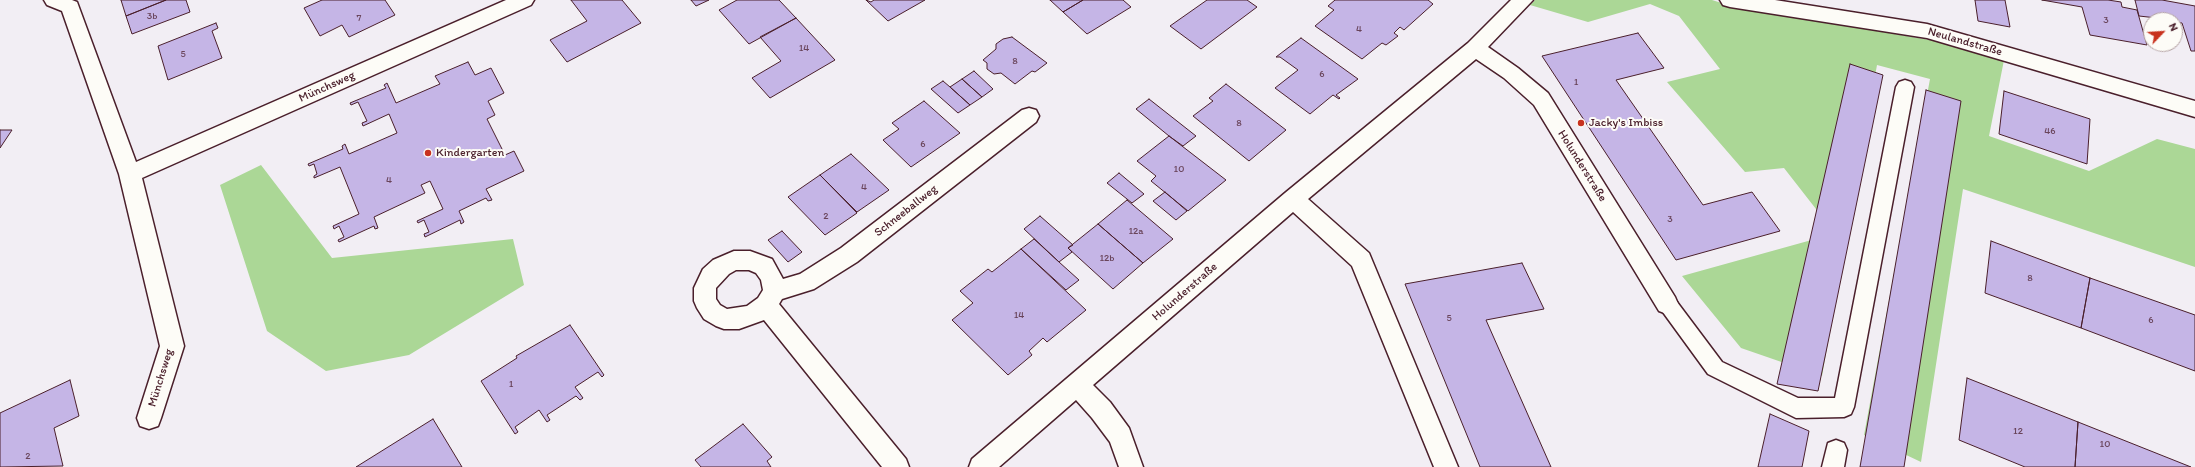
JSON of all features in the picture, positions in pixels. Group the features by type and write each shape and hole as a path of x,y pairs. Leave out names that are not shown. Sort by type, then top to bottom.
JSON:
{"street":[{"name":"Münchsweg","path":"54,0 70,7 130,174 172,346 149,418"},
{"name":"Münchsweg","path":"130,174 524,0"},
{"name":"Holunderstraße","path":"981,467 1293,199 1475,48 1523,0"},
{"name":"Neulandstraße","path":"1733,1 1928,31 2195,109"},
{"name":"Holunderstraße","path":"1475,48 1512,73 1541,99 1667,304"},
{"name":"Schneeballweg","path":"897,467 770,298 806,282 850,255 1029,116"},
{"path":"1293,199 1361,260 1446,467"},
{"path":"1078,385 1101,410 1120,436 1131,467"}],"lane":[{"path":"1667,304 1715,368 1796,408 1844,407 1905,87"}],"green space":[{"path":"1535,0 1712,0 1734,7 1936,41 2004,60 1989,136 2089,171 2157,139 2195,149 2195,267 1963,189 1921,462 1864,435 1930,79 1877,65 1822,376 1741,348 1682,276 1826,236 1823,218 1784,168 1745,172 1667,82 1720,69 1679,16 1650,4 1588,22 1530,5"},
{"path":"261,165 332,258 513,239 524,285 409,355 326,371 267,331 220,185"}],"building":[{"path":"121,0 166,0 126,16"},
{"path":"166,0 186,0 190,12 132,34 126,16"},
{"path":"322,0 385,0 395,15 349,37 342,25 320,36 304,8"},
{"path":"571,0 622,0 641,23 567,62 550,40 587,21"},
{"path":"691,0 709,0 696,6"},
{"path":"737,0 779,0 796,18 749,44 719,10"},
{"path":"866,0 871,2 874,0 925,0 888,21"},
{"path":"1050,0 1083,0 1063,12"},
{"path":"1083,0 1123,0 1131,7 1087,34 1063,12"},
{"path":"1207,0 1247,0 1257,7 1201,49 1170,26"},
{"path":"1335,0 1428,0 1433,4 1404,30 1400,27 1394,33 1398,36 1386,45 1382,43 1362,59 1315,26 1334,10 1328,6"},
{"path":"1975,0 2005,0 2010,27 1978,21"},
{"path":"2042,0 2108,0 2121,2 2122,7 2137,10 2143,31 2143,44 2090,35 2082,7"},
{"path":"2135,0 2162,0 2195,6 2195,51 2191,51 2183,26 2183,12 2143,12 2143,16 2139,16"},
{"path":"796,18 835,60 770,98 752,78 781,61 760,37"},
{"path":"216,23 218,28 212,31 222,58 168,80 158,46"},
{"path":"1638,33 1664,68 1616,80 1703,205 1752,192 1780,231 1676,260 1542,56"},
{"path":"1012,37 1047,63 1035,72 1032,71 1015,84 1001,73 994,74 987,69 987,63 983,60 996,49 996,44 1003,39"},
{"path":"1301,38 1358,79 1336,95 1340,98 1339,99 1333,95 1310,114 1275,88 1298,70 1280,57 1276,57"},
{"name":"Kindergarten","path":"468,62 475,75 491,68 504,93 488,101 495,115 487,119 505,155 514,151 524,171 486,189 492,200 488,201 486,198 459,211 464,222 461,224 460,220 425,237 424,234 429,232 424,220 418,223 417,221 443,209 430,181 421,185 425,193 374,217 378,228 375,229 374,226 339,242 338,240 344,237 339,226 334,229 333,226 359,214 340,167 314,178 317,174 314,164 309,166 308,164 343,149 342,146 345,144 349,154 397,133 389,114 363,126 362,123 367,121 358,102 351,105 350,103 386,88 384,85 387,83 396,103 440,84 435,76"},
{"path":"1850,64 1883,75 1818,391 1777,384"},
{"path":"974,71 993,89 982,97 962,79"},
{"path":"962,79 982,97 970,105 950,87"},
{"path":"943,81 970,105 958,113 931,89"},
{"path":"1226,84 1286,130 1249,161 1193,116 1213,101 1209,98"},
{"path":"1926,90 1961,101 1904,467 1860,467"},
{"path":"2004,91 2090,119 2087,164 1999,134"},
{"path":"1149,99 1196,136 1183,146 1169,136 1136,109"},
{"path":"924,101 960,133 911,167 883,140 899,129 892,123"},
{"path":"0,130 12,130 0,148"},
{"path":"1169,136 1226,180 1188,211 1151,181 1156,176 1137,161"},
{"path":"851,154 889,190 857,212 820,175"},
{"path":"1119,173 1144,194 1132,203 1107,183"},
{"path":"820,175 857,213 825,235 788,197"},
{"path":"1165,192 1187,211 1176,220 1153,201"},
{"path":"1127,200 1173,239 1143,263 1098,224"},
{"path":"1040,216 1073,245 1068,248 1072,252 1059,262 1024,229"},
{"path":"1098,224 1143,263 1113,289 1068,248"},
{"path":"782,231 802,252 788,262 768,240"},
{"path":"1034,239 1079,280 1066,290 1021,249"},
{"path":"1991,241 2090,278 2081,328 1985,293"},
{"path":"1021,249 1086,310 1047,342 1043,338 1029,351 1032,355 1008,375 952,320 973,303 960,291 988,269 992,272"},
{"path":"1522,263 1544,309 1486,320 1551,467 1480,467 1405,284"},
{"path":"2090,278 2195,315 2195,371 2081,328"},
{"path":"570,325 604,375 602,377 598,372 575,387 583,398 580,400 576,396 547,415 550,420 547,422 539,410 515,427 518,432 515,434 481,381 517,358 516,356"},
{"path":"1967,378 2078,422 2075,467 2025,467 1959,440"},
{"path":"70,380 79,416 54,428 63,466 0,467 0,413"},
{"path":"1770,414 1809,431 1802,467 1758,467"},
{"path":"433,419 462,467 356,467"},
{"path":"2078,422 2191,467 2075,467"},
{"path":"743,424 772,457 767,461 771,467 701,467 695,460"}],"place":[{"name":"Jacky's Imbiss","path":"1581,123"},
{"name":"Kindergarten","path":"428,153"}]}
